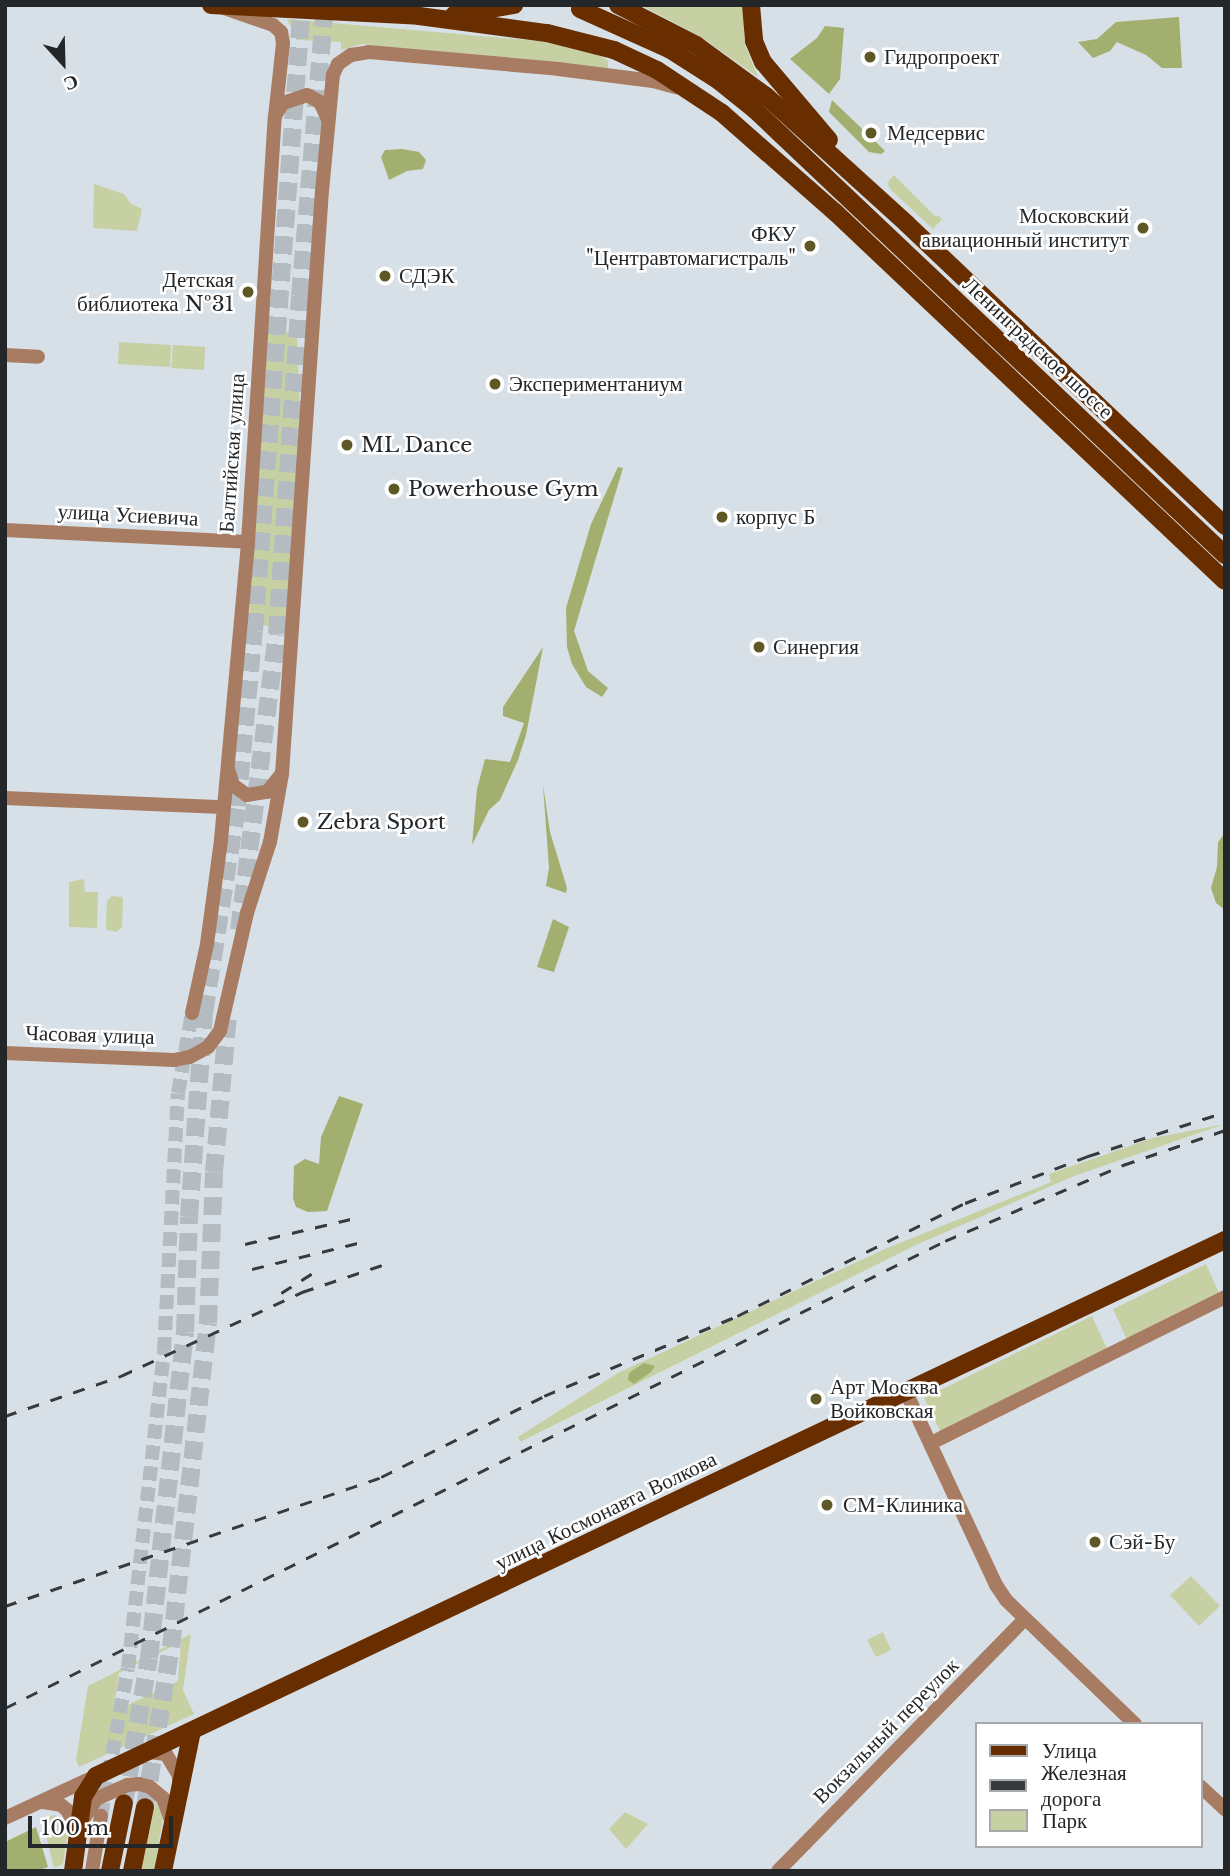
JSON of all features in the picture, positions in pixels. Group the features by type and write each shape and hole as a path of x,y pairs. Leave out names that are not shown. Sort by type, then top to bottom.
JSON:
{"main road":[{"path":"211,5 286,6 419,16 547,33 595,44 639,60 697,95 740,127 836,213 1225,581"},
{"path":"321,9 355,5"},
{"path":"419,16 475,13 514,5"},
{"name":"Ленинградское шоссе","path":"618,5 677,34 739,74 907,225 1225,526"},
{"path":"752,8 757,51 769,70 907,225"},
{"name":"Ленинградское шоссе","path":"580,9 669,50 719,81 768,121 1225,555"},
{"path":"836,213 922,270"},
{"name":"улица Космонавта Волкова","path":"96,1776 1225,1240"},
{"path":"163,1871 192,1731"},
{"path":"73,1871 83,1797 96,1776"},
{"path":"110,1871 124,1803"},
{"path":"131,1871 145,1807"}],"street":[{"name":"Балтийская улица","path":"192,1013 207,944 228,765 248,542 275,117 284,43 281,32 273,25 247,18 219,5"},
{"path":"228,765 233,785 247,795 267,792 282,774 329,124 333,75 338,64 351,55 369,51 653,81 697,95"},
{"path":"275,117 283,103 307,94 315,97 324,106 329,124"},
{"path":"5,355 38,357"},
{"name":"улица Усиевича","path":"5,530 248,542"},
{"name":"Часовая улица","path":"5,1053 174,1060 208,1047 220,1031 247,913 270,842 282,774"},
{"path":"5,798 223,807"},
{"path":"931,1443 1225,1297"},
{"path":"906,1392 996,1585 1024,1620 1133,1722"},
{"name":"Вокзальный переулок","path":"789,1867 1024,1620"},
{"path":"145,1753 160,1751 166,1754 179,1776 179,1787"},
{"name":"улица Космонавта Волкова","path":"5,1818 96,1776"},
{"path":"79,1835 90,1805 100,1797 128,1785 139,1784 157,1791 168,1805 172,1828"},
{"path":"1202,1788 1225,1809"},
{"path":"41,1802 51,1802 67,1810 79,1835"},
{"path":"92,1871 101,1816"}],"green space":[{"path":"641,5 744,5 745,45 758,77 701,37"},
{"path":"1179,17 1182,68 1162,68 1146,55 1117,42 1110,51 1093,58 1078,42 1097,39 1116,22"},
{"path":"287,19 550,42 597,53 608,61 608,70 362,44 341,50 341,42 297,40"},
{"path":"825,26 844,28 840,79 829,94 790,59 817,38"},
{"path":"832,100 885,151 881,154 869,152 829,112"},
{"path":"385,150 419,152 426,160 423,169 407,171 389,180 381,157"},
{"path":"894,175 936,217 938,215 942,219 933,229 891,190 887,183"},
{"path":"94,184 124,194 130,203 142,209 137,231 93,228"},
{"path":"268,317 278,330 297,334 301,437 285,628 249,624"},
{"path":"119,342 171,345 170,367 118,364"},
{"path":"173,345 205,347 204,370 171,368"},
{"path":"618,467 623,468 574,631 588,671 608,688 602,697 586,687 572,664 567,647 566,608 591,524"},
{"path":"543,647 526,735 518,760 500,800 489,810 472,845 477,789 485,759 510,762 524,723 503,716 503,707"},
{"path":"543,785 550,832 567,888 566,893 546,886 549,868"},
{"path":"1225,833 1225,910 1216,903 1211,888 1217,867 1218,842"},
{"path":"84,879 85,892 98,892 97,928 69,927 69,882"},
{"path":"112,896 122,897 123,901 122,927 117,932 107,930 106,926 107,901"},
{"path":"553,919 569,927 554,972 537,967"},
{"path":"339,1096 363,1104 327,1211 308,1212 296,1207 293,1198 294,1166 305,1159 319,1164 321,1137"},
{"path":"1225,1124 1074,1176 916,1245 520,1442 518,1437 618,1373 885,1249 1051,1182 1049,1174 1153,1138"},
{"path":"1206,1264 1221,1297 1128,1342 1113,1309"},
{"path":"1092,1316 1109,1353 942,1435 924,1398"},
{"path":"644,1363 655,1366 634,1384 628,1380 629,1373"},
{"path":"1191,1576 1220,1606 1199,1626 1170,1595"},
{"path":"883,1632 891,1650 876,1657 867,1640"},
{"path":"191,1634 183,1690 194,1714 79,1767 76,1759 88,1686","holes":["181,1642 178,1681 113,1712 119,1673"]},
{"path":"156,1800 163,1818 154,1871 141,1871"},
{"path":"625,1812 648,1824 626,1849 609,1829"},
{"path":"55,1815 63,1821 68,1831 63,1864 54,1868 43,1823 46,1817"},
{"path":"36,1827 48,1867 38,1871 5,1871 5,1842"}],"tunnel":[{"path":"124,1803 149,1658 185,1332 189,1217 204,1013 237,806 254,631 302,5"},
{"path":"239,930 277,634 300,296 325,5"},
{"path":"101,1816 128,1668 164,1351 178,1093 192,1013"},
{"path":"145,1807 171,1647 208,1323 214,1172 228,1014"}],"railway":[{"path":"5,1606 381,1477 544,1396 737,1316 965,1203 1088,1156 1225,1112"},
{"path":"5,1708 945,1241 1123,1165 1225,1130"},
{"path":"245,1244 355,1218"},
{"path":"252,1269 362,1242"},
{"path":"5,1416 121,1376 302,1292 388,1263"},
{"path":"281,1293 316,1271"}],"place":[{"name":"Гидропроект","path":"870,57"},
{"name":"Медсервис","path":"871,133"},
{"name":"Московский авиационный институт","path":"1143,228"},
{"name":"ФКУ \"Центравтомагистраль\"","path":"810,246"},
{"name":"СДЭК","path":"385,276"},
{"name":"Детская библиотека №31","path":"248,292"},
{"name":"Экспериментаниум","path":"495,384"},
{"name":"ML Dance","path":"347,445"},
{"name":"Powerhouse Gym","path":"394,489"},
{"name":"корпус Б","path":"722,517"},
{"name":"Синергия","path":"759,647"},
{"name":"Zebra Sport","path":"303,822"},
{"name":"Арт Москва Войковская","path":"816,1399"},
{"name":"СМ-Клиника","path":"827,1505"},
{"name":"Сэй-Бу","path":"1095,1542"}]}
